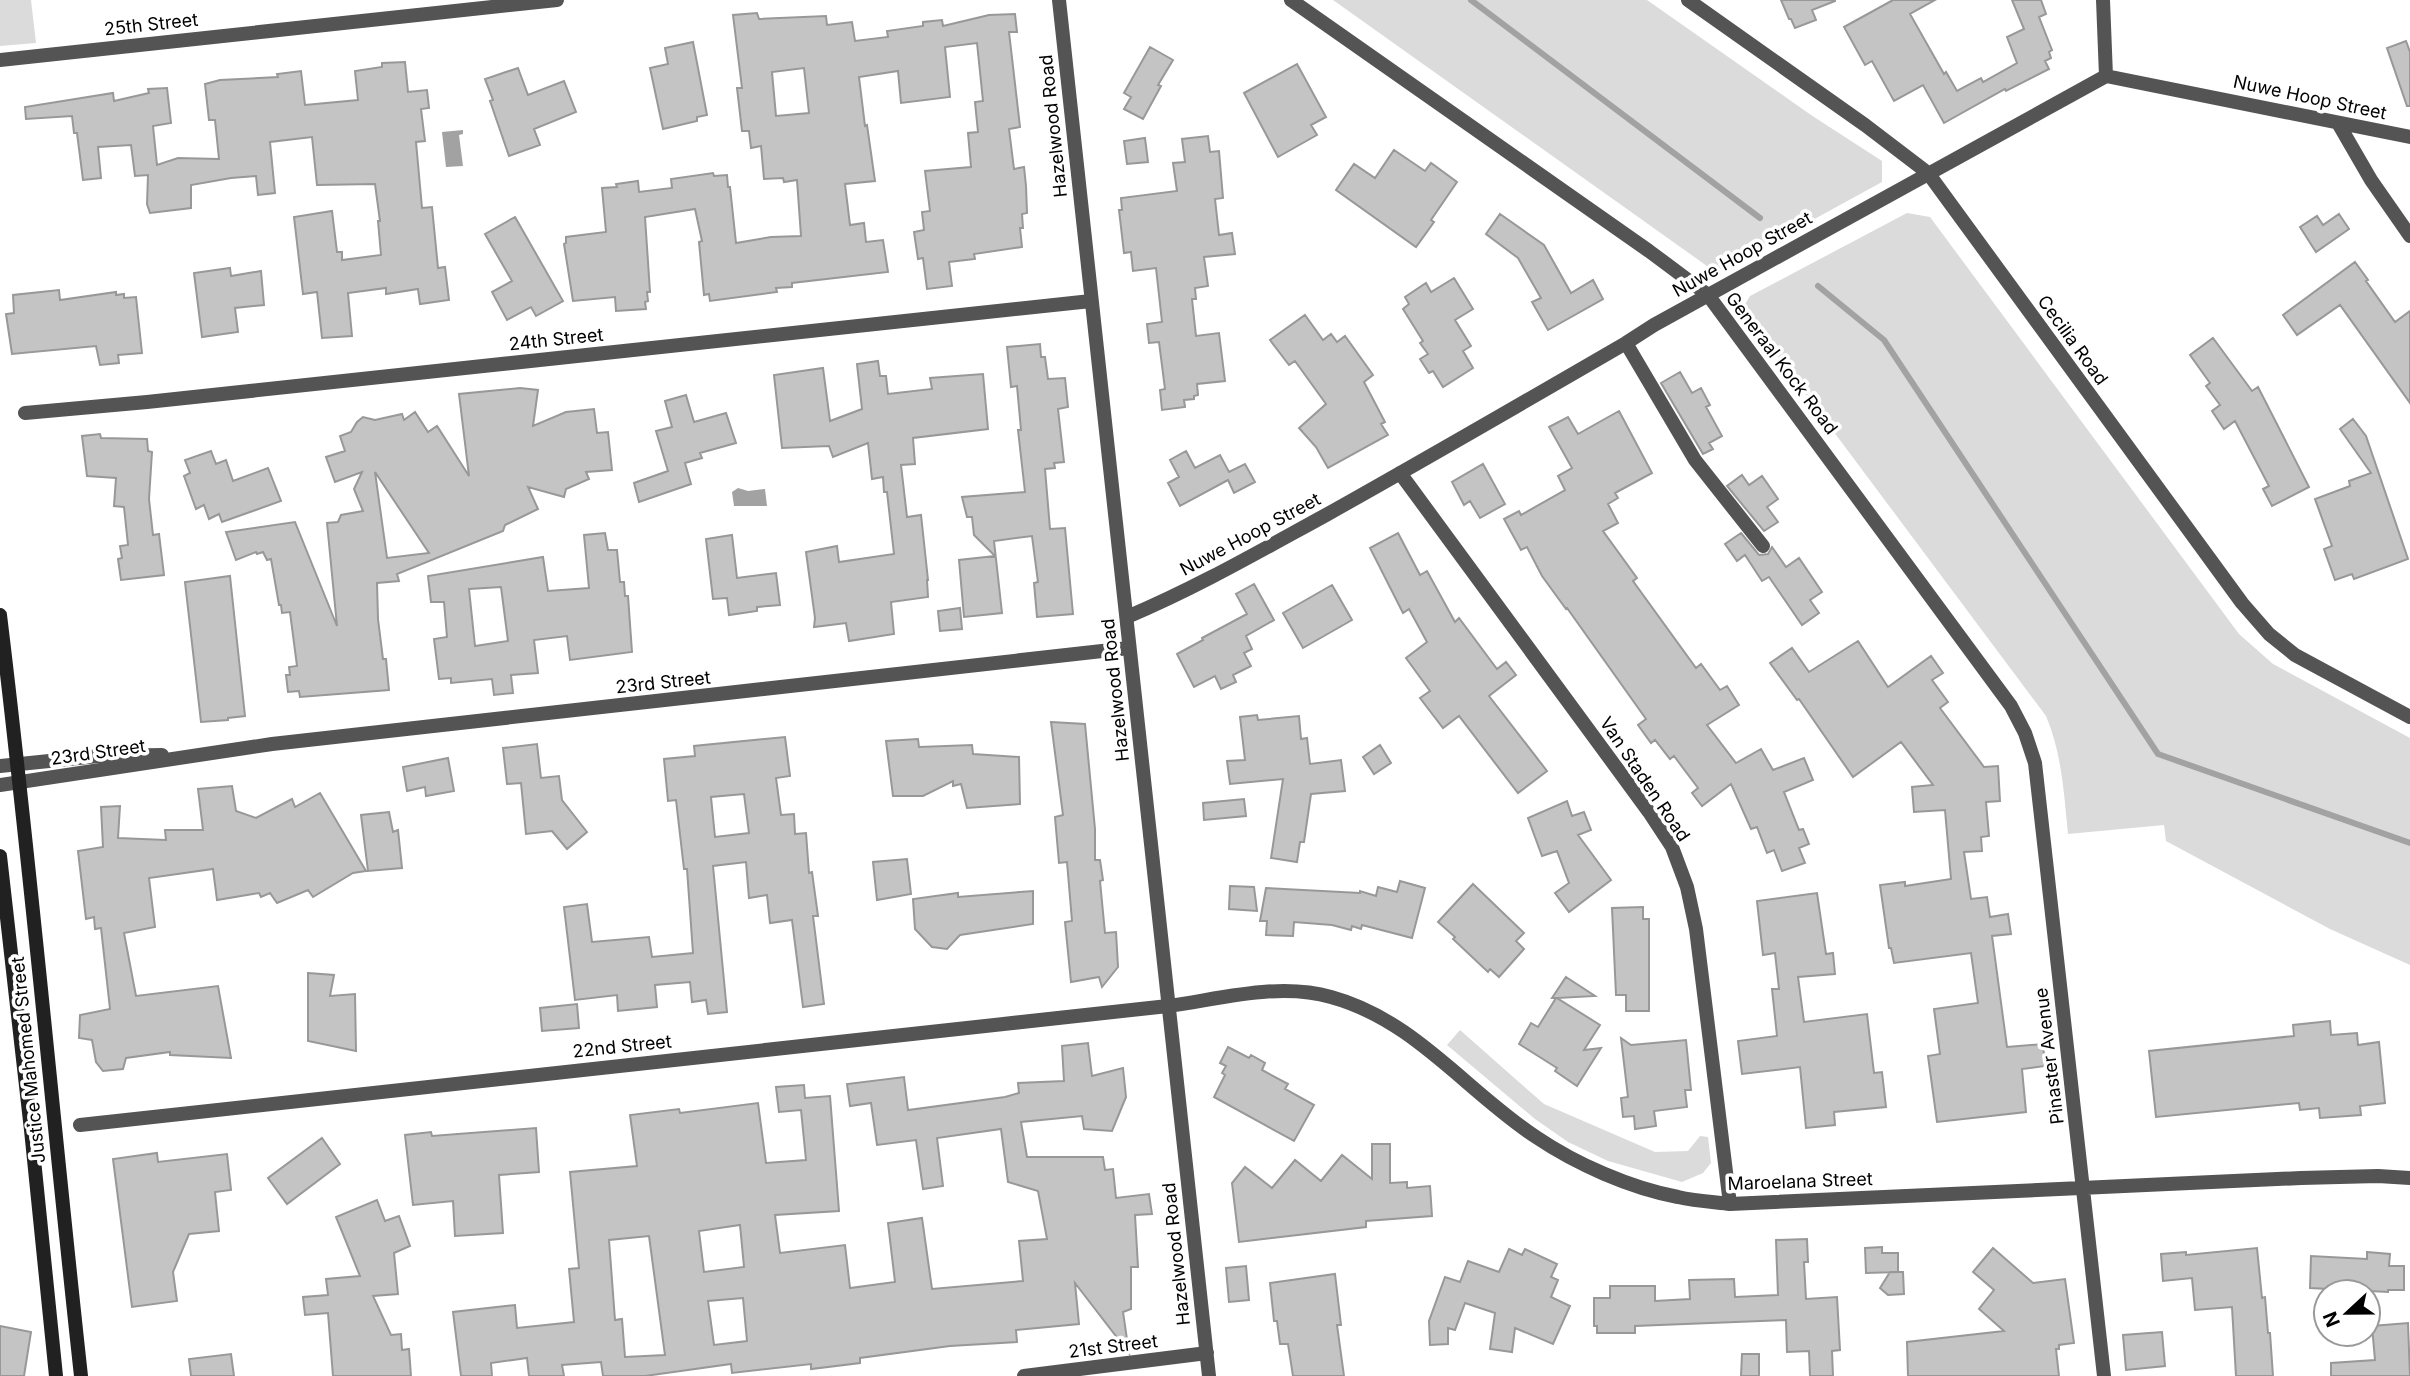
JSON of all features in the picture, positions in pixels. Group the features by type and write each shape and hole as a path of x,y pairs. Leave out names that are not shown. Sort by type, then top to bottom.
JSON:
{"main road":[{"name":"Justice Mahomed Street","path":"0,615 18,763 53,1128 81,1376"},
{"name":"Justice Mahomed Street","path":"0,856 56,1376"}],"street":[{"name":"25th Street","path":"0,60 557,0"},
{"name":"Hazelwood Road","path":"1059,0 1209,1376"},
{"name":"Generaal Kock Road","path":"1291,0 1649,251 1707,295 2004,696 2025,733"},
{"name":"Cecilia Road","path":"1688,0 1928,173 2200,548 2251,614 2269,634 2295,655 2410,717"},
{"path":"2103,0 2106,76"},
{"name":"Nuwe Hoop Street","path":"1127,617 1165,601 1226,569 1400,473 1707,295 2106,76 2182,89 2410,137"},
{"path":"2338,123 2371,180 2410,236"},
{"name":"24th Street","path":"25,413 161,401 1091,301"},
{"path":"1626,343 1695,460 1763,546"},
{"name":"Van Staden Road","path":"1400,473 1672,847 1686,887 1696,929 1730,1204"},
{"name":"23rd Street","path":"0,785 272,744 1129,648"},
{"name":"Pinaster Avenue","path":"2025,733 2035,763 2104,1376"},
{"name":"23rd Street","path":"0,766 98,756 202,754"},
{"name":"Maroelana Street","path":"1168,1006 1258,993 1298,991 1330,996 1372,1011 1409,1035 1534,1136 1576,1161 1677,1197 1730,1204 2352,1177 2410,1178"},
{"name":"22nd Street","path":"80,1125 1168,1006"},
{"name":"21st Street","path":"1024,1376 1207,1353"}],"shaded area":[{"path":"0,0 31,0 36,43 0,46"},
{"path":"1333,0 1647,0 1811,115 1882,161 1882,182 1717,270 1707,266"},
{"path":"463,130 463,134 459,135 463,166 446,167 442,132"},
{"path":"1907,213 1930,217 2239,634 2273,664 2410,738 2410,965 2330,929 2166,841 2164,825 2068,834 2059,759 2046,716 1748,317 1744,306 1750,296"},
{"path":"738,488 748,491 765,489 767,506 734,506 732,492"},
{"path":"1460,1030 1544,1104 1655,1152 1688,1151 1700,1136 1708,1137 1711,1163 1703,1173 1682,1182 1608,1161 1568,1142 1535,1119 1447,1045"}],"building":[{"path":"1781,0 1835,1 1812,10 1816,20 1795,28"},
{"path":"1893,0 1935,0 1910,14 1944,74 1946,72 1957,91 1981,78 1983,82 2017,63 2007,37 2024,29 2012,0 2041,0 2046,14 2039,17 2052,50 2049,52 2051,58 2045,61 2049,69 2006,91 2005,89 1944,123 1923,85 1894,101 1872,61 1865,65 1844,27"},
{"path":"757,13 759,19 826,16 827,25 852,22 855,41 888,37 887,31 923,26 923,22 942,20 943,26 989,15 1015,14 1017,32 1009,32 1020,127 1009,129 1014,169 1024,167 1027,213 1022,214 1022,247 974,254 975,259 949,262 952,286 927,289 923,258 918,259 914,232 924,230 922,212 930,211 925,171 971,167 968,133 978,132 975,102 983,101 977,43 945,47 950,97 901,103 898,71 859,77 875,181 845,184 850,225 864,223 866,242 883,240 888,272 792,283 792,287 776,288 777,292 710,301 709,294 704,295 699,242 702,241 695,209 645,217 650,292 647,292 646,309 616,311 615,297 573,301 564,244 566,237 606,232 602,188 617,187 616,184 638,181 639,192 672,188 671,179 713,173 714,176 727,175 736,243 771,237 801,236 797,180 784,182 783,178 764,179 761,146 751,148 749,131 742,131 737,88 742,88 733,15","holes":["804,68 809,113 776,116 772,72"]},
{"path":"2406,41 2410,52 2410,106 2407,106 2387,48"},
{"path":"693,42 707,115 697,117 697,121 663,129 650,68 668,64 665,48"},
{"path":"1150,47 1173,60 1143,119 1124,109 1131,97 1124,93"},
{"path":"405,62 408,92 427,90 429,108 421,109 425,141 416,142 422,208 432,207 438,268 445,267 449,300 420,304 418,289 386,294 386,288 348,293 352,336 322,338 317,292 303,294 294,217 332,211 337,252 342,252 342,260 381,255 375,184 317,185 312,137 270,142 275,193 258,195 256,176 231,178 191,185 191,208 150,213 147,204 148,175 135,176 131,145 98,147 101,178 83,180 72,116 26,119 25,107 113,93 114,101 149,93 148,89 167,88 171,123 153,126 157,165 178,158 219,159 215,120 209,120 205,84 220,80 278,77 277,74 301,71 305,105 358,100 355,71 382,67 382,63"},
{"path":"1297,64 1326,117 1311,125 1317,135 1278,157 1244,93"},
{"path":"518,68 528,95 564,81 576,112 534,129 540,145 509,156 485,79"},
{"path":"1208,136 1210,152 1219,151 1223,198 1215,199 1219,235 1232,233 1235,254 1204,257 1208,286 1195,288 1196,299 1192,299 1196,336 1219,333 1225,381 1197,384 1198,395 1194,396 1194,399 1184,400 1185,407 1162,410 1160,390 1165,389 1159,342 1149,343 1147,324 1162,322 1156,268 1133,271 1131,252 1124,253 1119,210 1122,210 1121,198 1177,191 1173,163 1185,162 1182,139"},
{"path":"1145,138 1148,162 1127,164 1124,141"},
{"path":"1394,150 1425,171 1431,163 1457,182 1416,247 1336,190 1354,164 1375,178"},
{"path":"1500,214 1544,245 1571,293 1593,280 1603,299 1548,330 1532,302 1541,298 1518,258 1486,234"},
{"path":"2339,214 2349,229 2316,252 2300,227 2317,216 2323,225"},
{"path":"515,217 563,301 536,316 531,307 507,320 492,292 512,281 485,234"},
{"path":"2355,262 2395,322 2410,311 2410,403 2340,305 2297,335 2283,315"},
{"path":"230,268 231,276 261,271 264,305 235,308 238,332 202,337 194,273"},
{"path":"1454,278 1473,309 1455,320 1471,346 1463,351 1473,368 1443,387 1433,371 1429,373 1420,359 1428,354 1403,309 1409,304 1405,297 1426,283 1431,292"},
{"path":"59,290 60,300 116,292 116,295 124,294 124,298 136,297 142,353 118,355 119,363 100,365 96,346 12,354 6,314 14,313 13,295"},
{"path":"1305,315 1323,340 1331,334 1337,342 1345,336 1373,375 1364,382 1385,422 1381,424 1388,435 1328,468 1316,447 1299,428 1326,404 1295,361 1289,365 1270,340"},
{"path":"2213,338 2252,391 2258,387 2309,487 2272,506 2263,489 2269,486 2235,421 2224,429 2212,411 2220,405 2206,386 2210,383 2190,355"},
{"path":"1040,344 1048,379 1065,378 1068,407 1058,409 1064,462 1054,463 1055,468 1045,469 1050,529 1065,528 1073,614 1037,617 1034,583 1038,582 1032,536 994,541 1002,613 964,617 959,560 995,556 974,535 972,517 967,517 962,497 1025,492 1018,430 1021,430 1017,386 1011,387 1007,347"},
{"path":"878,361 880,376 886,376 888,394 932,389 930,378 983,374 988,429 913,438 915,464 901,465 907,517 921,515 928,597 891,602 894,634 849,641 846,623 814,627 806,552 837,546 839,562 894,554 883,477 872,479 868,443 833,457 829,446 782,448 774,375 823,368 830,421 862,409 857,364"},
{"path":"1680,372 1692,393 1701,388 1710,405 1706,407 1722,436 1709,443 1713,449 1703,454 1661,383"},
{"path":"520,388 538,390 533,426 566,412 594,409 597,433 608,432 612,470 586,472 589,479 566,489 564,497 528,487 538,509 505,525 503,531 397,574 399,581 377,583 378,619 389,690 300,697 299,691 288,692 286,675 290,675 289,667 297,666 290,612 282,613 279,605 271,559 267,560 263,552 256,552 236,560 226,532 295,522 337,626 327,523 338,522 341,515 363,511 354,489 362,472 335,482 326,457 345,451 340,436 351,432 363,417 375,420 402,414 404,420 415,412 428,432 437,426 469,476 459,394","holes":["375,472 429,553 387,558"]},
{"path":"686,395 694,422 726,413 736,443 700,453 702,458 685,463 691,484 639,502 634,483 668,471 656,431 672,427 665,401"},
{"path":"1619,411 1652,473 1615,493 1618,498 1608,504 1618,523 1603,531 1637,578 1633,581 1696,668 1701,664 1720,690 1727,686 1739,705 1707,725 1736,763 1761,749 1773,770 1804,758 1813,780 1784,792 1799,830 1803,829 1809,844 1799,848 1805,863 1782,871 1774,850 1767,853 1757,827 1751,829 1731,784 1702,806 1692,793 1698,788 1674,756 1670,759 1655,740 1651,743 1638,725 1646,719 1542,576 1527,547 1521,550 1504,519 1519,511 1521,515 1565,490 1558,476 1572,468 1549,427 1568,417 1578,434"},
{"path":"2353,419 2366,436 2408,559 2354,579 2352,574 2335,580 2324,549 2332,546 2315,499 2350,486 2349,481 2371,473 2340,429"},
{"path":"100,434 101,438 147,439 148,451 152,452 149,499 153,535 159,534 164,575 121,580 118,559 122,558 120,546 128,545 124,507 114,506 116,478 87,476 82,436"},
{"path":"211,451 216,464 226,460 233,481 268,468 281,501 222,522 219,514 209,519 204,505 196,509 184,476 190,473 185,460"},
{"path":"1186,451 1195,468 1220,455 1229,472 1245,464 1255,482 1234,493 1228,480 1180,506 1168,483 1179,477 1170,460"},
{"path":"1483,464 1505,504 1480,518 1470,501 1464,505 1452,482"},
{"path":"1742,475 1749,485 1762,476 1778,499 1767,507 1778,522 1764,531 1727,486"},
{"path":"605,533 608,550 617,550 620,582 624,582 625,596 628,596 632,652 570,660 567,636 534,640 538,673 511,675 513,693 494,695 492,679 451,683 451,678 439,679 434,639 447,637 444,602 431,602 428,576 543,557 548,591 589,588 584,535","holes":["501,587 508,641 475,646 469,589"]},
{"path":"1398,533 1420,575 1427,571 1455,622 1459,618 1497,669 1506,662 1516,675 1489,696 1547,771 1518,793 1459,716 1443,728 1420,698 1430,691 1406,658 1427,642 1409,609 1403,613 1370,548"},
{"path":"1741,533 1759,555 1768,554 1772,547 1786,567 1799,558 1822,592 1810,600 1819,613 1802,625 1769,577 1762,581 1745,555 1737,561 1725,544"},
{"path":"732,535 737,578 776,573 780,605 757,607 757,611 729,615 727,598 713,599 706,539"},
{"path":"230,576 245,716 201,722 185,582"},
{"path":"1254,584 1274,620 1246,636 1252,649 1244,653 1251,666 1233,675 1236,682 1221,689 1215,676 1194,687 1177,654 1247,614 1236,594"},
{"path":"1332,585 1352,620 1303,648 1283,613"},
{"path":"960,608 962,629 940,631 938,611"},
{"path":"1858,641 1888,687 1931,656 1943,673 1932,680 1948,702 1940,708 1984,767 1998,766 2000,801 1986,802 1989,836 1981,837 1982,851 1964,852 1971,899 1987,897 1990,917 2008,914 2011,934 1992,936 2007,1047 2043,1044 2045,1066 2022,1069 2026,1112 1937,1122 1928,1056 1940,1054 1934,1009 1978,1003 1971,953 1894,963 1889,948 1880,885 1905,882 1905,886 1951,879 1945,810 1914,812 1912,787 1933,785 1901,742 1853,777 1799,699 1797,700 1770,663 1792,648 1809,672"},
{"path":"1257,715 1258,720 1299,716 1301,739 1307,738 1310,764 1341,760 1345,791 1311,794 1304,842 1300,842 1297,862 1271,858 1283,779 1230,784 1227,761 1245,760 1240,717"},
{"path":"1051,722 1085,724 1095,829 1095,860 1100,860 1103,880 1100,881 1105,933 1116,932 1118,967 1102,987 1099,977 1071,982 1065,922 1072,921 1067,862 1059,863 1055,817 1063,815"},
{"path":"785,737 790,776 776,778 781,815 794,814 795,834 806,833 809,873 812,872 818,916 813,916 824,1004 803,1007 792,920 770,923 767,895 749,898 746,862 713,866 727,1012 708,1014 706,1000 692,1002 690,982 655,985 657,1007 618,1011 617,995 575,1000 564,907 587,904 592,942 649,937 652,957 693,953 687,869 684,869 676,800 668,801 664,759 695,756 694,746","holes":["744,794 749,833 715,837 711,797"]},
{"path":"918,739 919,747 972,745 973,754 1019,757 1020,804 967,808 961,784 953,786 953,781 923,796 893,796 886,741"},
{"path":"537,744 541,778 559,776 562,800 587,832 567,849 552,831 526,834 521,783 507,784 503,748"},
{"path":"1380,745 1391,763 1374,774 1363,757"},
{"path":"448,758 454,791 426,796 425,787 407,791 403,767"},
{"path":"232,786 236,811 256,818 292,799 295,807 320,793 366,871 353,873 313,897 308,890 277,903 270,893 261,897 259,893 217,900 213,869 149,878 155,927 124,933 136,996 218,986 231,1058 170,1055 170,1052 126,1058 123,1069 103,1071 96,1062 92,1040 79,1038 80,1015 110,1009 101,928 95,929 94,917 86,919 78,851 103,847 101,807 120,806 118,838 166,840 165,830 203,830 198,789"},
{"path":"1244,799 1246,816 1204,820 1203,803"},
{"path":"1567,801 1572,816 1584,812 1591,830 1578,835 1611,880 1569,912 1555,893 1569,883 1557,851 1542,856 1528,818"},
{"path":"389,812 393,832 398,830 402,868 368,871 361,815"},
{"path":"907,859 911,894 877,900 873,862"},
{"path":"1400,881 1425,888 1412,938 1362,925 1361,929 1352,926 1351,930 1332,925 1294,922 1293,936 1266,935 1267,921 1260,921 1266,888 1360,891 1376,896 1378,887 1397,892"},
{"path":"1473,884 1524,933 1516,941 1524,949 1499,977 1490,969 1488,972 1438,922"},
{"path":"1230,886 1254,887 1257,911 1229,909"},
{"path":"1033,891 1033,924 960,935 947,949 932,947 915,929 913,899 958,893 958,897"},
{"path":"1817,893 1826,954 1833,953 1835,974 1798,977 1804,1022 1867,1014 1874,1073 1882,1072 1886,1107 1834,1112 1835,1125 1806,1128 1800,1067 1742,1074 1738,1041 1777,1036 1772,989 1779,989 1775,953 1763,955 1757,901"},
{"path":"1643,907 1643,919 1649,919 1649,1011 1626,1011 1626,995 1616,995 1612,908"},
{"path":"308,973 334,975 330,996 355,994 356,1051 308,1041"},
{"path":"1566,977 1595,996 1557,998 1600,1025 1584,1050 1601,1048 1577,1086 1555,1071 1557,1068 1519,1044 1531,1023 1538,1027"},
{"path":"577,1004 579,1028 542,1031 540,1008"},
{"path":"2330,1021 2331,1035 2357,1033 2358,1045 2379,1042 2385,1103 2360,1106 2361,1115 2320,1118 2319,1108 2300,1110 2299,1103 2156,1117 2149,1051 2294,1036 2293,1025"},
{"path":"1621,1038 1631,1045 1686,1040 1691,1090 1685,1090 1687,1107 1654,1111 1656,1126 1635,1129 1634,1116 1623,1117 1621,1098 1628,1097"},
{"path":"1088,1043 1092,1076 1123,1068 1126,1097 1112,1131 1084,1129 1082,1116 1021,1122 1027,1157 1103,1157 1105,1170 1113,1169 1116,1198 1149,1194 1152,1214 1135,1215 1138,1267 1131,1267 1131,1309 1123,1312 1129,1353 1075,1283 1079,1324 1016,1330 1017,1342 950,1346 860,1358 860,1363 811,1369 811,1364 732,1373 731,1364 645,1376 603,1376 601,1362 562,1365 564,1376 529,1376 527,1358 491,1363 492,1376 461,1376 453,1312 515,1305 517,1328 574,1322 569,1269 579,1268 570,1172 637,1166 630,1115 679,1109 680,1113 758,1103 766,1163 806,1160 801,1110 779,1112 776,1087 804,1085 805,1098 830,1096 839,1211 775,1215 780,1253 845,1245 850,1288 895,1282 888,1223 922,1218 932,1289 1023,1281 1019,1241 1047,1239 1038,1191 1008,1182 1001,1129 937,1138 943,1186 923,1189 916,1140 877,1145 871,1103 850,1106 847,1084 904,1077 908,1110 1005,1097 1019,1093 1018,1083 1064,1081 1062,1046","holes":["740,1225 744,1267 704,1272 699,1231","649,1236 665,1355 625,1357 622,1319 615,1320 609,1240","743,1298 747,1341 714,1345 708,1301"]},
{"path":"1228,1047 1265,1063 1262,1070 1288,1084 1285,1089 1314,1105 1294,1141 1214,1097 1225,1075 1222,1073 1226,1066 1220,1063"},
{"path":"536,1128 539,1172 499,1175 503,1233 455,1236 453,1201 413,1205 405,1135 431,1132 432,1136"},
{"path":"322,1138 340,1164 287,1204 268,1178"},
{"path":"1372,1144 1390,1144 1390,1183 1407,1182 1407,1188 1430,1186 1432,1216 1366,1221 1366,1227 1239,1242 1232,1183 1245,1167 1272,1188 1295,1160 1321,1181 1342,1155 1372,1179"},
{"path":"157,1153 158,1162 227,1154 231,1190 215,1192 219,1231 189,1234 173,1272 177,1301 132,1307 113,1159"},
{"path":"377,1200 385,1221 399,1216 410,1246 394,1253 398,1294 373,1296 391,1335 401,1334 402,1350 409,1349 411,1376 333,1376 328,1313 305,1315 303,1297 328,1295 326,1279 360,1276 336,1217"},
{"path":"1807,1239 1808,1262 1804,1262 1806,1299 1837,1297 1840,1350 1832,1351 1833,1376 1810,1376 1809,1351 1787,1352 1786,1320 1635,1326 1635,1333 1597,1333 1597,1326 1594,1326 1594,1298 1610,1298 1610,1286 1655,1286 1655,1301 1690,1299 1689,1280 1734,1279 1735,1297 1778,1295 1776,1240"},
{"path":"1882,1247 1882,1253 1898,1253 1898,1272 1866,1273 1865,1248"},
{"path":"1993,1248 2033,1283 2065,1279 2074,1343 2059,1345 2059,1349 2056,1349 2059,1376 1908,1376 1907,1342 2004,1331 1979,1309 1994,1290 1973,1272"},
{"path":"2257,1248 2262,1298 2265,1297 2270,1333 2273,1376 2236,1376 2232,1307 2195,1310 2192,1278 2163,1281 2161,1254 2186,1252 2186,1255"},
{"path":"1509,1249 1522,1255 1525,1249 1557,1264 1551,1277 1558,1280 1551,1297 1570,1306 1553,1344 1515,1328 1512,1352 1490,1349 1495,1313 1465,1303 1455,1330 1448,1328 1448,1344 1430,1345 1429,1321 1445,1277 1460,1282 1468,1261 1499,1272"},
{"path":"2367,1252 2390,1254 2389,1266 2404,1266 2404,1290 2382,1292 2382,1278 2312,1278 2310,1288 2311,1256 2367,1259"},
{"path":"1246,1266 1249,1300 1229,1302 1226,1268"},
{"path":"1890,1272 1903,1272 1904,1294 1888,1295 1880,1288"},
{"path":"1335,1274 1341,1325 1337,1325 1344,1376 1293,1376 1288,1344 1280,1344 1277,1321 1274,1321 1270,1283"},
{"path":"2408,1323 2410,1376 2331,1376 2331,1363 2375,1360 2374,1348 2382,1348 2382,1325"},
{"path":"0,1326 31,1332 24,1376 0,1376"},
{"path":"2162,1332 2165,1366 2126,1370 2123,1335"},
{"path":"231,1354 234,1376 191,1376 189,1359"},
{"path":"1742,1354 1759,1354 1759,1376 1741,1376"}],"waterway":[{"path":"1471,0 1760,218"},
{"path":"1818,286 1884,340 2158,754 2410,843"}]}
